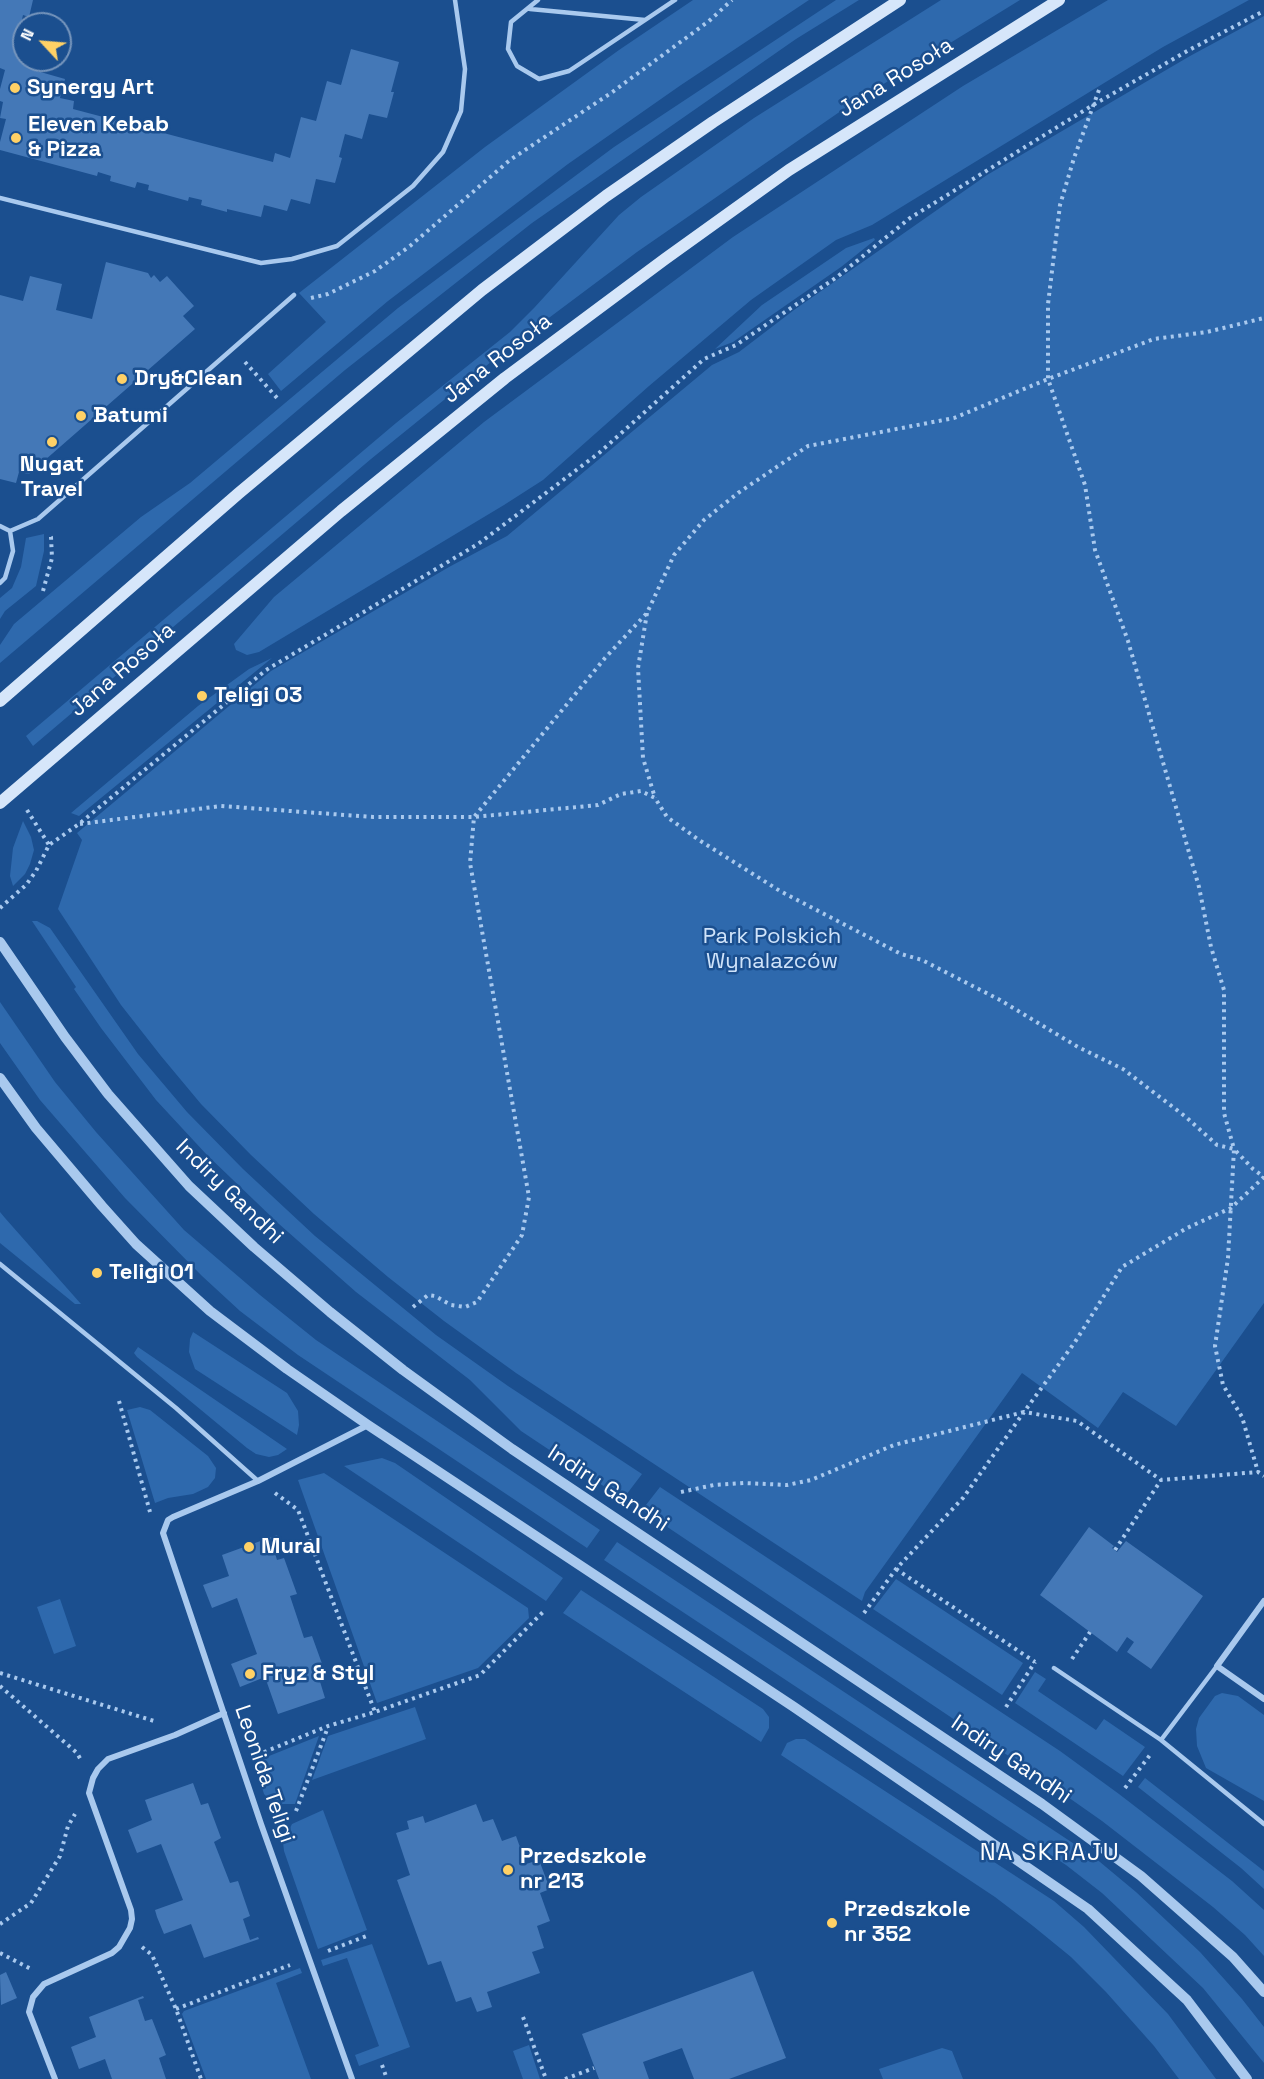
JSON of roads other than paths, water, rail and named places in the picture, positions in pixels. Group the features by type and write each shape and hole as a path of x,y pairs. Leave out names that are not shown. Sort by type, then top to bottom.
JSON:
{"main road":[{"path":"0,701 239,493 482,290 606,195 900,0"},
{"name":"Jana Rosoła","path":"0,803 341,511 505,378 789,170 1059,0"}],"street":[{"name":"Indiry Gandhi","path":"0,942 65,1037 115,1103 189,1186 330,1312 403,1370 512,1449 1042,1804 1141,1875 1233,1957 1264,1992"},
{"path":"0,1078 36,1128 136,1244 210,1311 287,1369 368,1425 794,1707 1088,1909 1187,2000 1247,2079"},
{"path":"258,1481 368,1425"},
{"name":"Leonida Teligi","path":"258,1481 173,1516 164,1527 163,1538 352,2079"},
{"path":"1264,1601 1217,1666 1264,1699"},
{"path":"55,2079 29,2012 33,1997 44,1984 112,1953 125,1937 132,1919 131,1910 89,1793 93,1778 108,1759 175,1735 224,1713"}],"lane":[{"path":"0,198 261,262 292,260 337,246 413,186 443,153 460,111 465,69 454,0"},
{"path":"538,0 530,9 511,22 508,49 517,66 539,79 569,71 675,0"},
{"path":"530,9 645,20"},
{"path":"0,526 10,531 38,519 294,295"},
{"path":"0,583 5,579 13,551 10,531"},
{"path":"0,1264 176,1408 258,1481"},
{"path":"1161,1740 1217,1666"},
{"path":"1054,1668 1161,1740 1264,1824"}],"place":[{"name":"Synergy Art","path":"15,88"},
{"name":"Eleven Kebab & Pizza","path":"16,138"},
{"name":"Dry&Clean","path":"122,379"},
{"name":"Batumi","path":"81,416"},
{"name":"Nugat Travel","path":"52,442"},
{"name":"Teligi 03","path":"202,696"},
{"name":"Teligi 01","path":"97,1273"},
{"name":"Mural","path":"249,1547"},
{"name":"Fryz & Styl","path":"250,1674"},
{"name":"Przedszkole nr 213","path":"508,1870"},
{"name":"Przedszkole nr 352","path":"832,1923"}],"district":[{"name":"NA SKRAJU","path":"1050,1853"}],"park label":[{"name":"Park Polskich Wynalazców","path":"772,950"}]}
